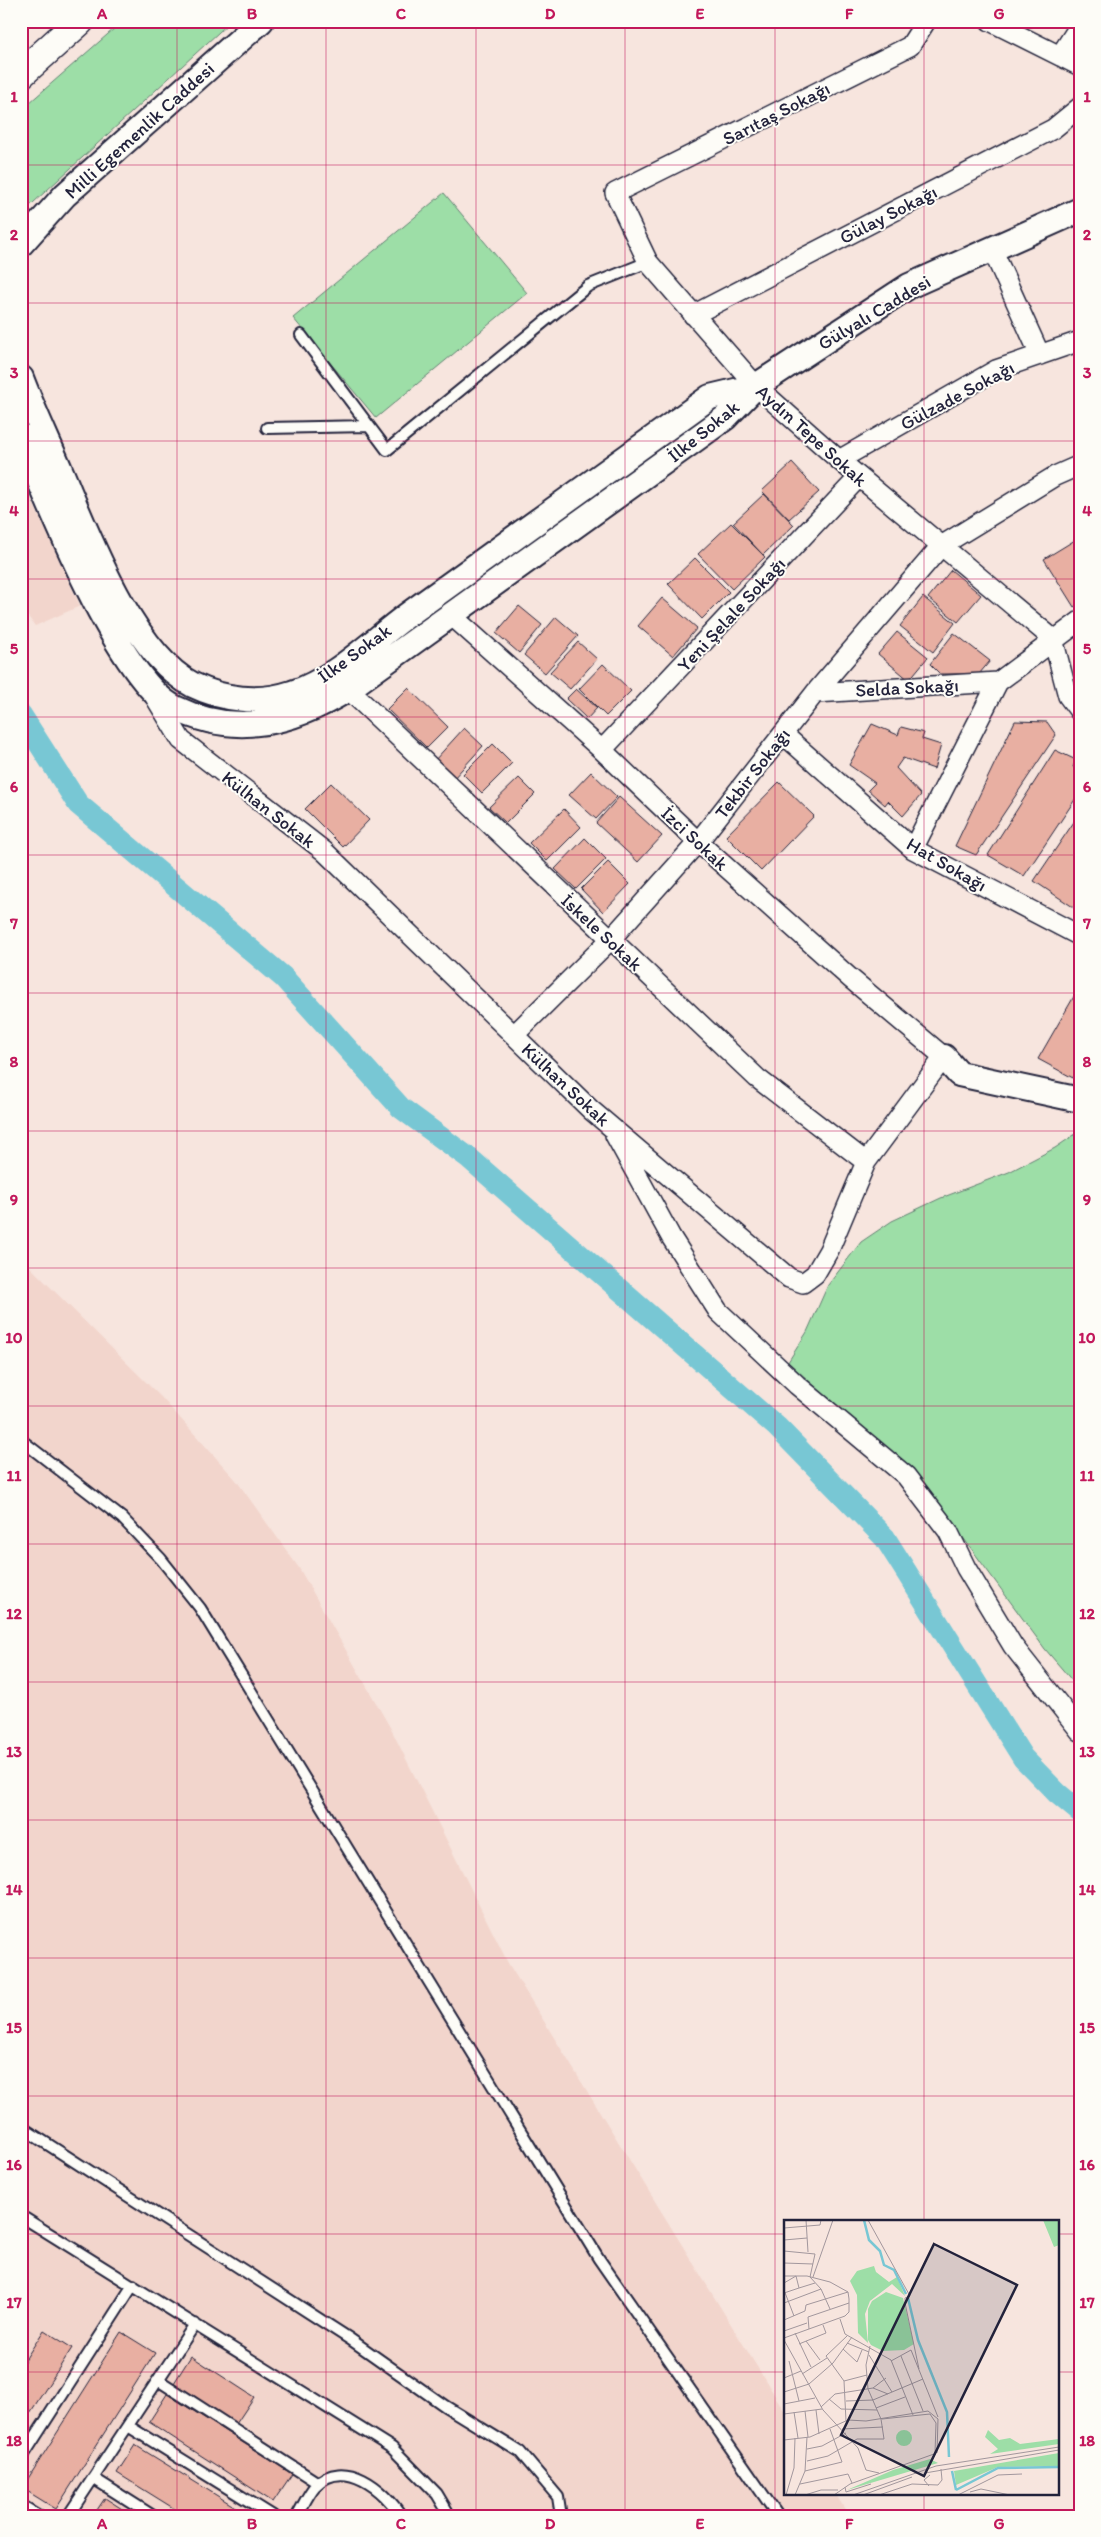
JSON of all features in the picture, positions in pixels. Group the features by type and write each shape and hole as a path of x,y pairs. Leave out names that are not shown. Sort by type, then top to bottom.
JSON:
{"highway":[{"path":"21,74 80,21"},
{"path":"46,52 88,21"}],"street":[{"name":"Milli Egemenlik Caddesi","path":"21,219 242,21"},
{"name":"Milli Egemenlik Caddesi","path":"21,244 26,235 65,195 261,21"},
{"name":"Sarıtaş Sokağı","path":"616,193 910,46 926,21"},
{"path":"990,21 1080,66"},
{"path":"1060,56 1080,25"},
{"name":"Gülay Sokağı","path":"693,315 1053,129 1080,107"},
{"name":"Aydın Tepe Sokak","path":"616,193 648,262 756,386 839,460 1053,639"},
{"name":"Gülyalı Caddesi","path":"756,386 909,286 1080,210"},
{"path":"992,250 1040,355"},
{"name":"Gülzade Sokağı","path":"839,460 996,370 1080,341"},
{"name":"İlke Sokak","path":"21,378 100,566 142,635 167,666 192,684 219,695 257,701 294,693 330,675 436,595 710,397 756,386"},
{"name":"İlke Sokak","path":"21,436 84,579 124,652 149,686 174,708 215,721 254,726 291,718 326,703 348,689 725,418 756,386"},
{"name":"Tekbir Sokağı","path":"514,1035 610,940 698,842 815,693 941,546 1056,476 1080,466"},
{"name":"Yeni Şelale Sokağı","path":"602,750 859,477"},
{"path":"436,595 451,615"},
{"name":"İzci Sokak","path":"451,615 602,750 698,842 850,978 944,1057"},
{"path":"913,849 998,682 1053,639 1080,621"},
{"path":"1053,639 1068,696 1080,712"},
{"name":"Selda Sokağı","path":"815,693 998,682"},
{"name":"Külhan Sokak","path":"149,686 181,740 324,851 609,1125 789,1278 803,1283 815,1274 829,1250 866,1162 944,1057"},
{"name":"İskele Sokak","path":"348,689 757,1078 866,1162"},
{"name":"Hat Sokağı","path":"782,734 913,849 1080,936"},
{"path":"944,1057 959,1074 1080,1100"},
{"path":"609,1125 671,1238 718,1312 796,1385 906,1476 948,1531 966,1568 1013,1646 1080,1731"}],"lane":[{"path":"301,335 387,450 588,286 648,262"},
{"path":"267,428 369,426"},
{"path":"21,1440 122,1518 161,1559 200,1608 599,2259 778,2516"},
{"path":"21,2127 350,2339 445,2406 520,2452 558,2497 561,2516"},
{"path":"21,2216 392,2448 437,2494 450,2516"},
{"path":"21,2459 132,2285"},
{"path":"68,2516 195,2324"},
{"path":"158,2380 318,2483"},
{"path":"128,2426 273,2516"},
{"path":"297,2516 318,2483 332,2476 342,2474 358,2478 386,2496 401,2516"},
{"path":"93,2478 153,2516"},
{"path":"21,2505 39,2516"}],"shaded area":[{"path":"21,477 80,606 35,626 21,607"},
{"path":"21,1258 161,1397 236,1480 299,1568 391,1729 508,1963 784,2410 784,2494 836,2494 849,2516 21,2516"}],"green space":[{"path":"123,21 231,21 21,214 21,110"},
{"path":"444,193 527,293 376,418 293,318"},
{"path":"1080,1131 1080,1690 1045,1649 959,1532 888,1452 788,1362 807,1332 828,1285 861,1242 892,1221 941,1198 1009,1172 1055,1148"}],"building":[{"path":"792,463 819,492 789,519 762,491"},
{"path":"764,494 794,525 763,555 733,523"},
{"path":"731,523 765,557 732,589 698,554"},
{"path":"1080,537 1080,603 1074,607 1044,559"},
{"path":"695,558 729,592 702,619 668,584"},
{"path":"951,570 981,595 958,622 928,598"},
{"path":"923,597 955,623 933,652 900,626"},
{"path":"662,598 697,628 673,656 638,626"},
{"path":"519,606 542,625 519,653 496,633"},
{"path":"556,617 578,636 545,673 524,655"},
{"path":"897,632 928,657 909,680 878,654"},
{"path":"954,633 990,661 979,674 940,674 930,664"},
{"path":"578,642 597,659 570,689 550,672"},
{"path":"603,664 631,691 606,716 579,689"},
{"path":"408,688 448,727 427,748 387,709"},
{"path":"576,689 597,708 587,719 566,699"},
{"path":"1015,721 1047,722 1056,735 976,855 955,846"},
{"path":"872,724 898,735 901,727 924,733 922,739 941,745 934,769 903,758 896,768 921,795 903,816 888,801 885,805 868,790 875,783 849,765"},
{"path":"464,728 483,746 453,779 434,761"},
{"path":"493,744 512,763 482,793 463,774"},
{"path":"1055,750 1076,760 1073,767 1080,770 1080,792 1024,876 988,855"},
{"path":"591,772 617,797 596,819 569,795"},
{"path":"519,778 535,794 506,823 489,807"},
{"path":"779,782 814,816 761,871 726,836"},
{"path":"331,783 369,820 343,847 305,809"},
{"path":"619,797 662,836 638,862 596,823"},
{"path":"564,809 581,827 547,861 529,843"},
{"path":"1080,813 1080,909 1079,911 1034,881"},
{"path":"585,838 606,859 576,889 555,869"},
{"path":"608,862 630,884 603,912 581,889"},
{"path":"1080,986 1080,1067 1073,1078 1038,1059"},
{"path":"44,2330 72,2348 21,2427 21,2366"},
{"path":"121,2332 155,2353 56,2509 22,2488"},
{"path":"191,2356 254,2397 236,2424 174,2383"},
{"path":"167,2394 292,2474 273,2502 149,2422"},
{"path":"135,2445 250,2516 186,2516 117,2473"},
{"path":"105,2498 133,2516 93,2516"}],"waterway":[{"path":"21,715 78,804 283,977 401,1108 469,1158 777,1427 885,1538 1023,1758 1057,1793 1080,1812"}]}
